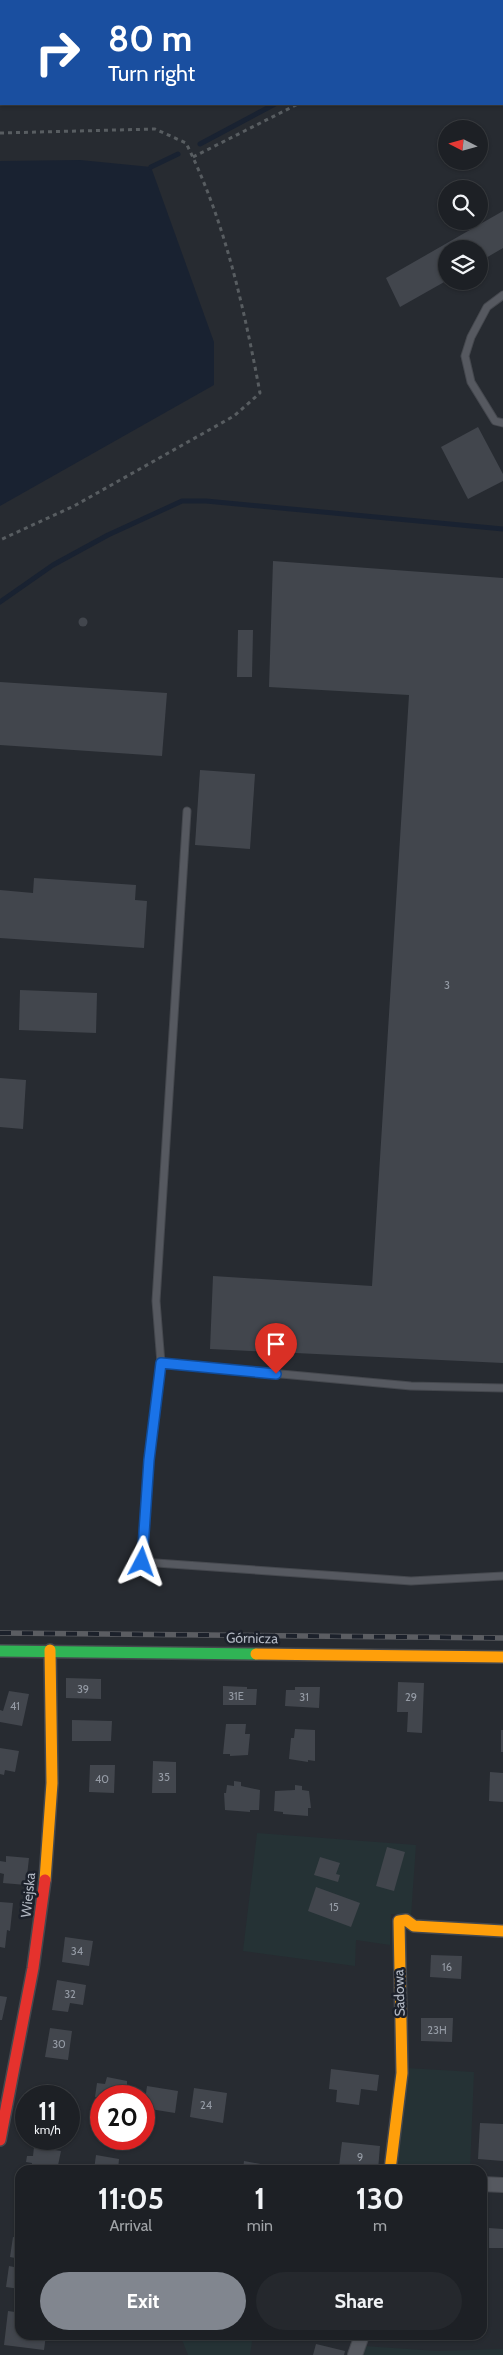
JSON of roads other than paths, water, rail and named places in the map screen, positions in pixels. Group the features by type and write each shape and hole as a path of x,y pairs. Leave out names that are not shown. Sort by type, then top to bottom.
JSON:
{"street":[{"name":"Górnicza","path":"0,1651 50,1650 503,1657"},
{"name":"Wiejska","path":"0,2140 33,1968 44,1893 52,1783 50,1650"},
{"name":"Sadowa","path":"391,2165 402,2073 399,1921 406,1920 414,1926 503,1931"},
{"path":"487,2184 503,2185"},
{"path":"355,2355 360,2340"}],"lane":[{"path":"503,295 487,307 471,338 465,356 471,382 495,421 503,423"},
{"path":"187,811 156,1301 161,1363 149,1460 142,1562 411,1581 503,1576"},
{"path":"161,1363 411,1386 503,1388"}],"water":[{"path":"80,160 151,167 214,342 214,385 0,506 0,161"}],"waterway":[{"path":"200,144 273,105"},
{"path":"151,167 178,154"},
{"path":"0,602 53,565 108,535 182,501 206,501 503,529"}],"railway":[{"path":"0,1633 503,1638"}]}
